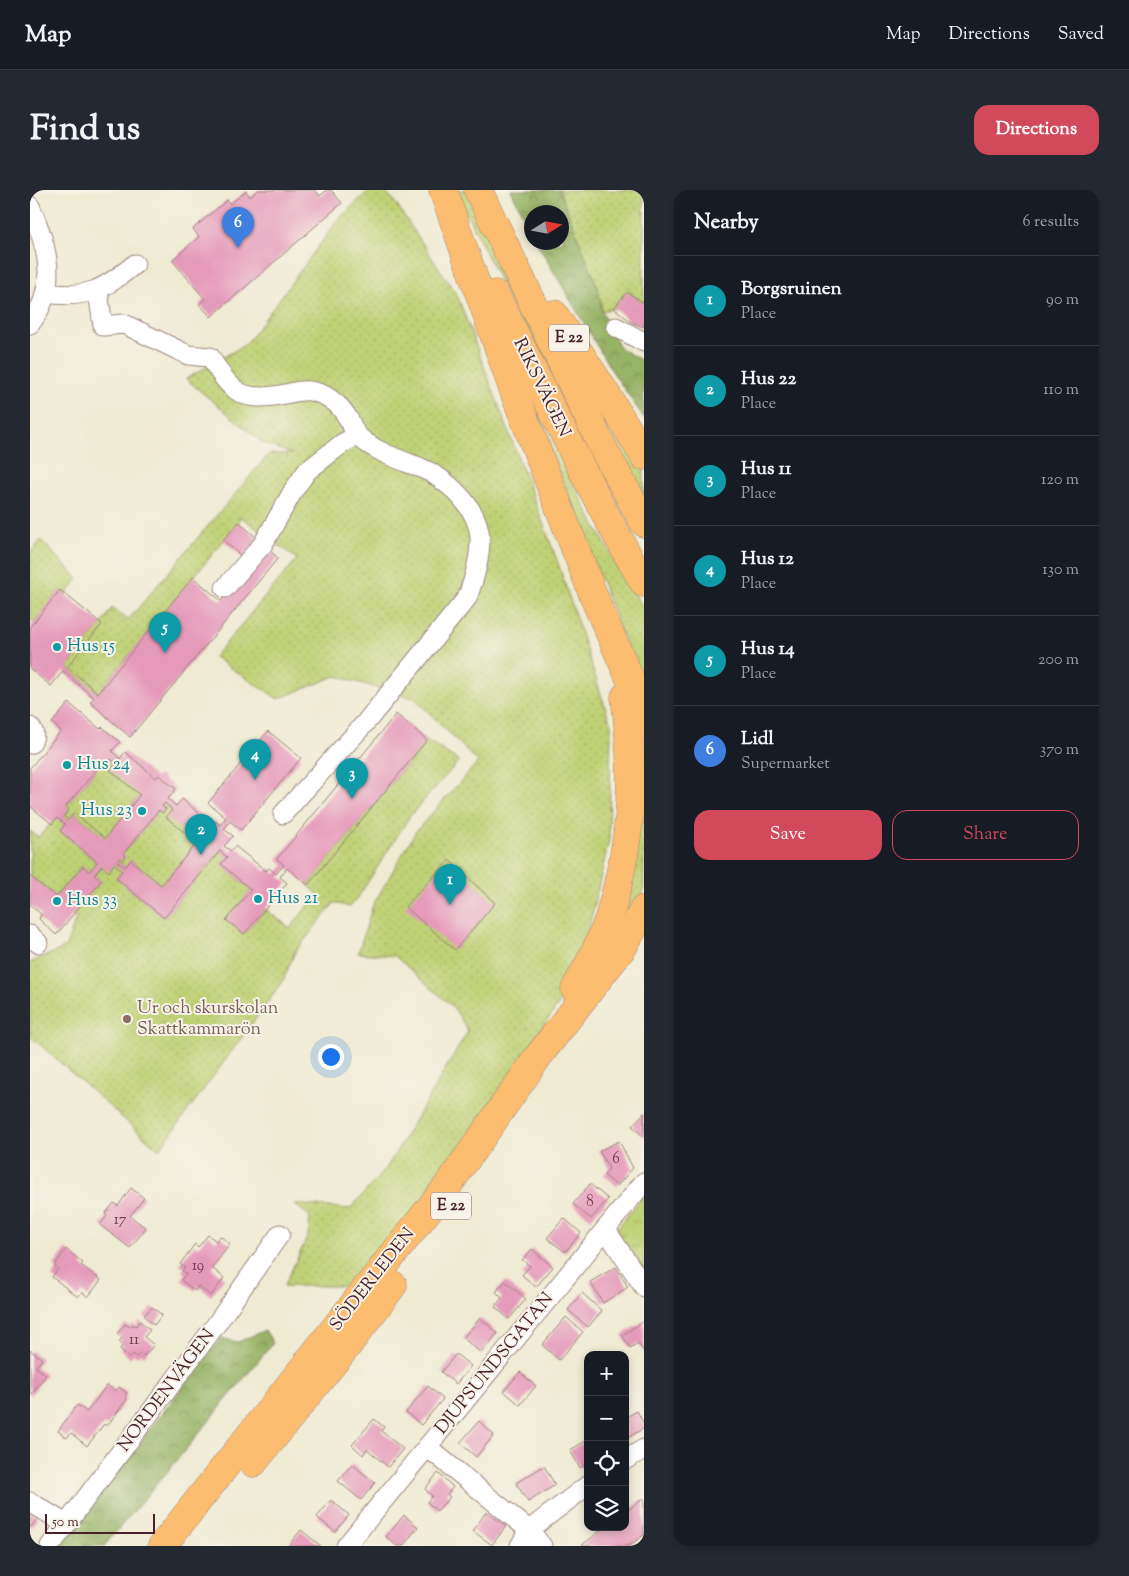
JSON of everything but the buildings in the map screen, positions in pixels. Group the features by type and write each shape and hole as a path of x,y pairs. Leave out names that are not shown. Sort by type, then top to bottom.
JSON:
{"highway":[{"name":"RIKSVÄGEN","path":"443,190 577,461 613,531 644,583"},
{"name":"E 22","path":"443,190 514,392 598,607 625,698 629,732 632,788 629,824 621,871 605,929 588,966 540,1054"},
{"name":"E 22","path":"478,190 493,221 605,392 644,456"},
{"name":"RIKSVÄGEN","path":"493,221 604,450 644,523"},
{"path":"598,607 631,681 644,721"},
{"name":"SÖDERLEDEN","path":"162,1546 449,1184 540,1054 623,947 644,909"},
{"name":"SÖDERLEDEN","path":"186,1546 348,1345 555,1066 644,940"}],"street":[{"path":"30,206 41,233 48,269 45,293 30,324"},
{"path":"45,293 69,295 98,291 112,283 135,264"},
{"path":"98,291 103,326 124,324 188,355 210,357 230,387 242,394 255,398 298,391 314,391 327,397 340,406 358,436 378,450 437,476 459,493 476,523 480,538 473,581 467,598 366,722 283,814"},
{"path":"616,327 644,342"},
{"path":"225,588 263,544 293,491 307,471 337,447 358,436"},
{"path":"30,727 34,738 30,744"},
{"name":"DJUPSUNDSGATAN","path":"346,1546 644,1182"},
{"path":"606,1230 644,1287"},
{"name":"NORDENVÄGEN","path":"50,1546 215,1326 280,1234"},
{"path":"427,1447 524,1538 542,1546"},
{"path":"629,1457 644,1448"},
{"path":"524,1538 587,1486"},
{"path":"30,1502 66,1524"}],"green space":[{"path":"369,190 384,190 392,198 457,295 558,563 611,725 609,840 578,976 426,1196 354,1286 284,1286 308,1236 310,1216 294,1204 350,1209 387,1167 468,1031 454,1008 395,956 358,953 373,905 416,831 478,762 415,699 336,676 278,699 214,657 297,559 240,516 239,522 98,693 67,667 102,624 112,608 128,620 269,454 292,454 263,443 186,379 246,344 338,220"},
{"path":"455,190 468,190 588,441 584,443 579,441"},
{"path":"511,190 559,190 565,205 524,205 524,217"},
{"path":"559,190 644,190 644,303 627,292 614,308 602,311 598,288 569,215 569,205 565,205"},
{"path":"569,215 598,288 602,311 620,348 644,362 644,418 610,368 541,250 569,250"},
{"path":"524,380 571,479 602,538 644,608 644,692"},
{"path":"597,404 644,467 644,495"},
{"path":"41,540 78,579 66,595 60,590 34,622 30,619 30,553"},
{"path":"427,740 459,761 410,816 357,899 350,907 334,903 295,952 282,983 159,1150 30,1036 30,963 66,947 76,918 72,915 101,881 94,875 102,866 109,871 114,864 122,871 116,878 164,918 220,851 227,857 221,864 251,890 227,920 244,934 265,909 290,928 318,894 308,885"},
{"path":"111,759 140,795 105,838 75,813 68,820 64,816 69,809 66,806 102,763 105,766"},
{"path":"644,789 644,888 634,914 605,959"},
{"path":"165,803 197,843 161,885 131,860 125,867 117,861 120,858 122,860 125,856 123,854 159,810 162,813 166,809 162,806"},
{"path":"57,818 65,824 60,831 97,862 89,872 82,866 56,897 30,876 30,831 38,837"},
{"path":"644,1195 644,1276 615,1231"},
{"path":"265,1330 273,1343 104,1546 59,1546 221,1338 238,1342"}],"place":[{"name":"Lidl","path":"238,248"},
{"name":"Hus 15","path":"57,647"},
{"name":"Hus 14","path":"165,653"},
{"name":"Hus 24","path":"67,765"},
{"name":"Hus 12","path":"255,780"},
{"name":"Hus 11","path":"352,799"},
{"name":"Hus 23","path":"142,811"},
{"name":"Hus 22","path":"201,855"},
{"name":"Hus 21","path":"258,899"},
{"name":"Hus 33","path":"57,901"},
{"name":"Borgsruinen","path":"450,905"},
{"name":"Ur och skurskolan Skattkammarön","path":"127,1019"}]}
